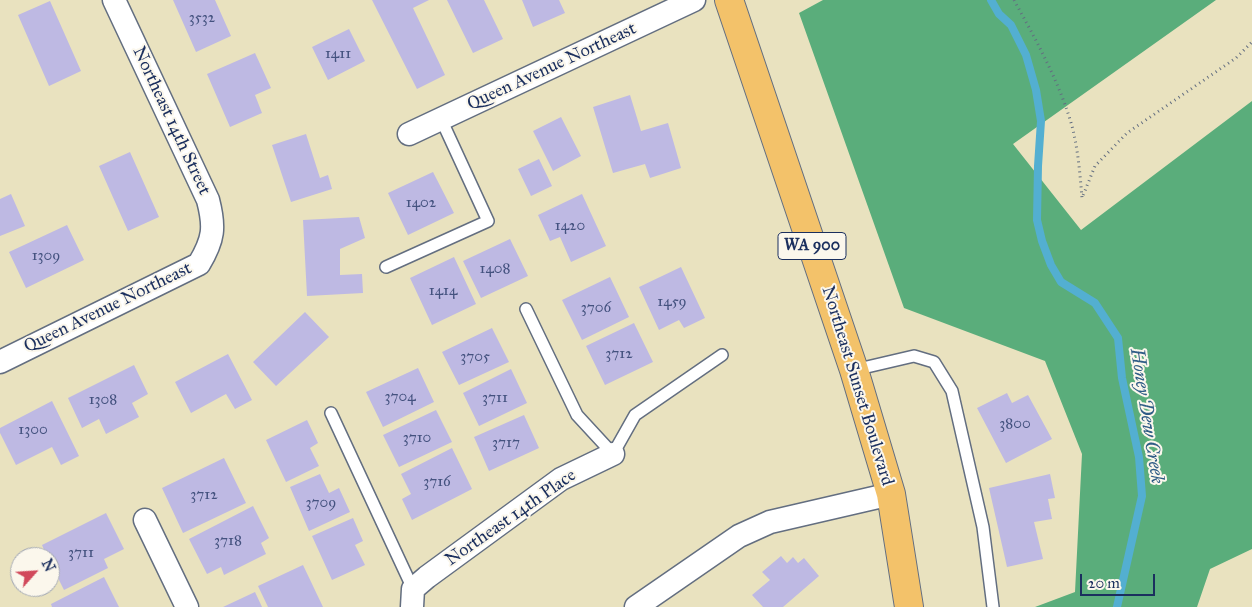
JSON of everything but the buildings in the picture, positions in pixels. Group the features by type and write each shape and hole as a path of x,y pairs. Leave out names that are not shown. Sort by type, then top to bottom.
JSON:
{"main road":[{"name":"Northeast Sunset Boulevard","path":"729,0 854,370 891,494 910,607"}],"street":[{"name":"Northeast 14th Street","path":"114,0 208,200 214,222 209,246"},
{"name":"Queen Avenue Northeast","path":"409,134 694,0"},
{"name":"Queen Avenue Northeast","path":"0,362 198,264 209,246"},
{"name":"Northeast 14th Place","path":"412,598 561,479 613,454"},
{"path":"639,606 739,536 770,522 891,494"},
{"path":"145,520 187,607"}],"lane":[{"path":"386,267 488,221 440,119"},
{"path":"526,309 577,415 613,454 635,415 722,355"},
{"path":"854,370 914,356 934,362 952,391 983,527 993,607"},
{"path":"331,413 412,598"}],"path":[{"path":"1014,0 1047,59 1072,126 1082,198 1095,166 1127,133 1236,58 1252,42"}],"green space":[{"path":"823,0 1216,0 1013,144 1081,230 1252,101 1252,549 1210,569 1197,607 1035,607 1075,592 1082,454 1045,361 904,308 799,13"}],"waterway":[{"name":"Honey Dew Creek","path":"991,0 999,14 1011,25 1026,55 1036,90 1041,121 1037,220 1051,265 1061,282 1095,303 1118,338 1122,378 1139,457 1142,496 1117,607"}]}
